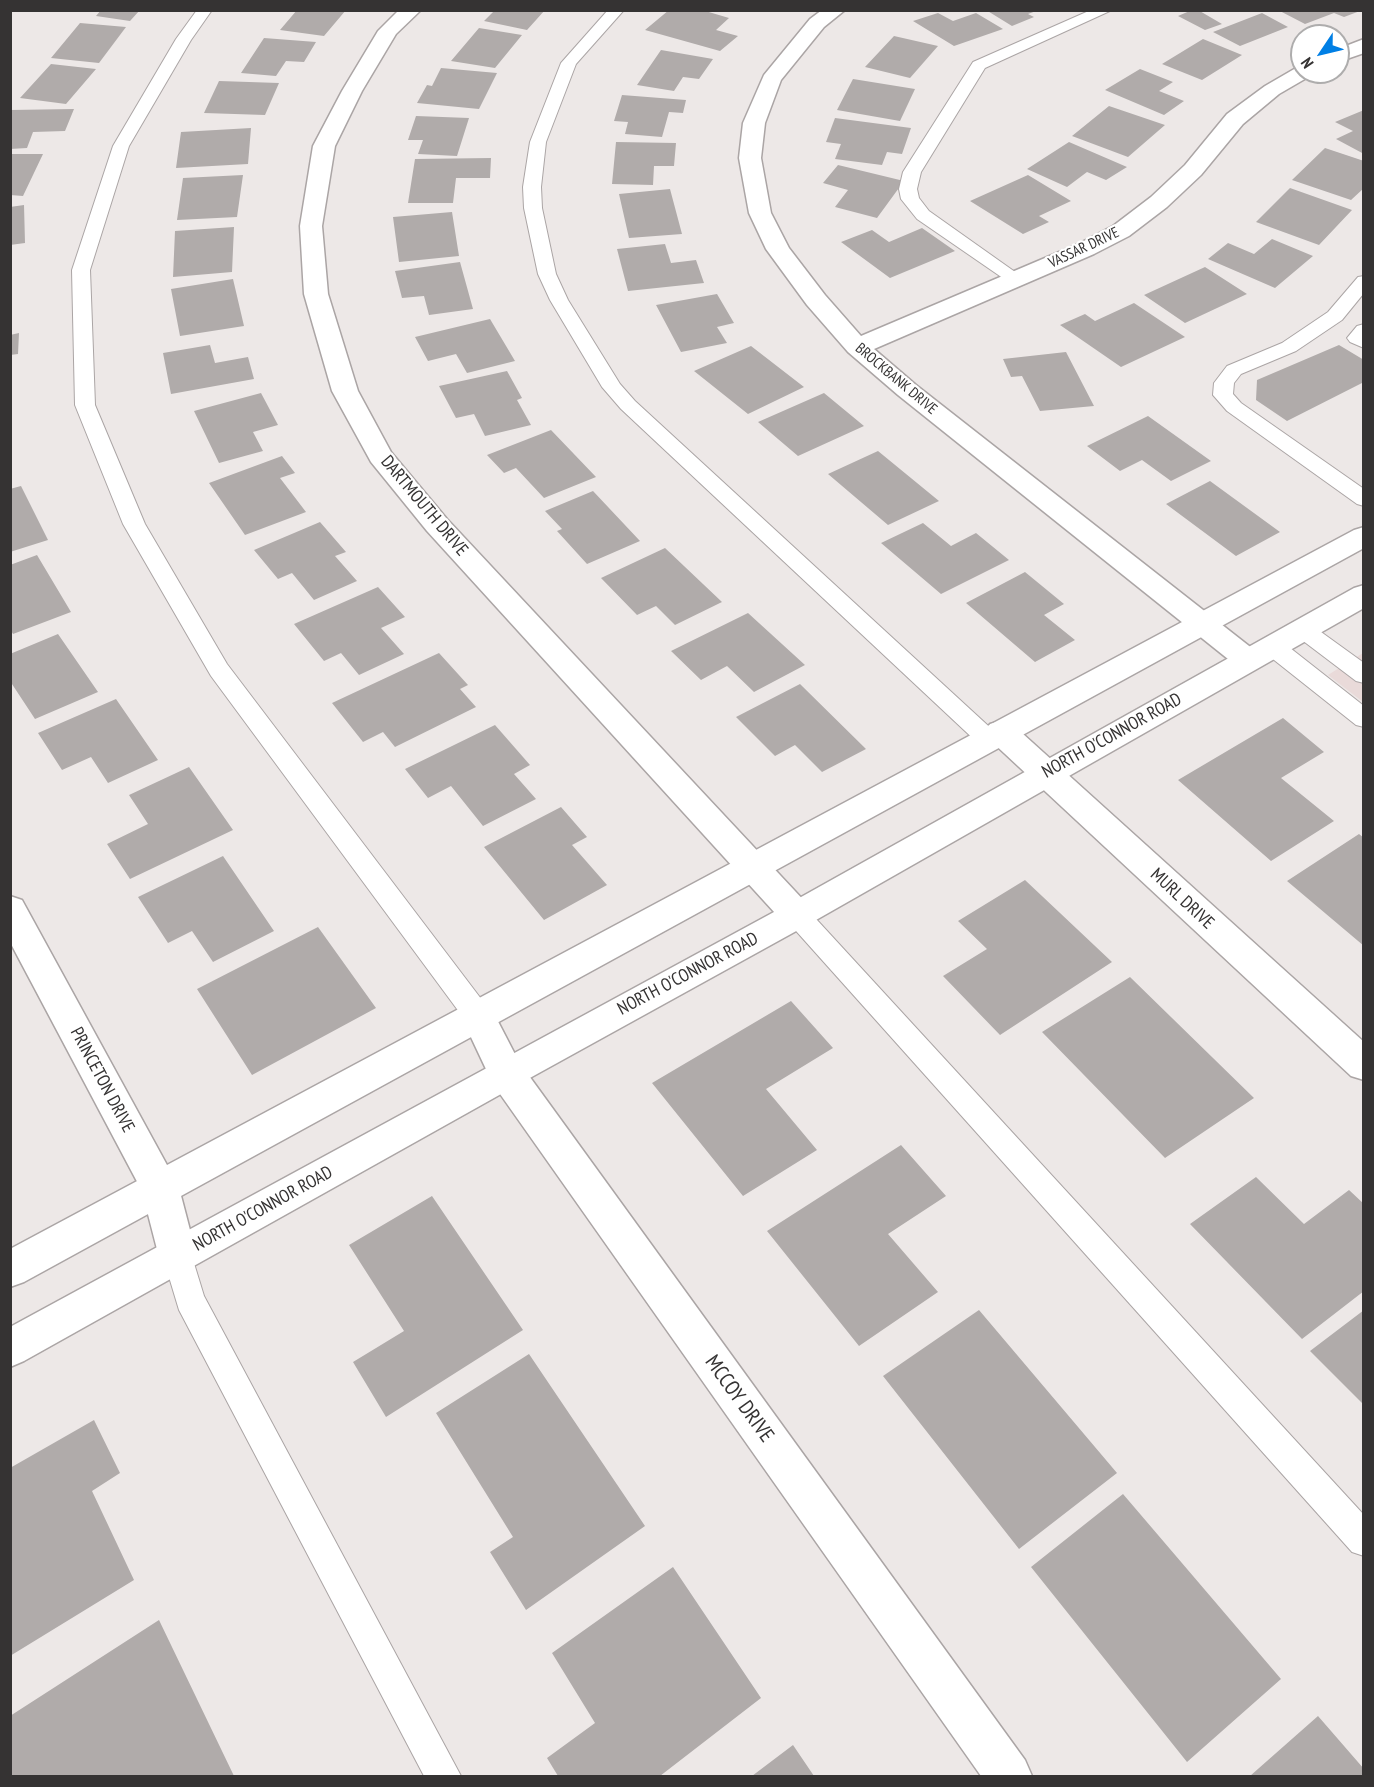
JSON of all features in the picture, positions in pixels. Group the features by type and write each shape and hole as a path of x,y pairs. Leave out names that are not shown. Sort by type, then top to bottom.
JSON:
{"street":[{"name":"DARTMOUTH DRIVE","path":"411,10 388,31 352,91 324,146 311,226 316,294 345,391 380,456 437,525 652,761 797,915"},
{"name":"BROCKBANK DRIVE","path":"835,10 817,23 771,79 754,123 750,158 760,213 778,249 816,300 857,347 907,390 1203,622 1260,653"},
{"path":"1350,51 1364,45"},
{"name":"VASSAR DRIVE","path":"857,347 1121,231 1159,202 1193,170 1235,119 1272,90 1290,80"},
{"path":"10,1269 1364,536"},
{"name":"NORTH O'CONNOR ROAD","path":"10,1348 178,1257 506,1073 797,915 1364,595"},
{"name":"MURL DRIVE","path":"995,736 1046,773 1364,1065"},
{"name":"PRINCETON DRIVE","path":"10,909 160,1188 178,1257"},
{"name":"MCCOY DRIVE","path":"478,1016 506,1073 1009,1776"}],"lane":[{"path":"205,10 184,39 121,146 81,270 85,405 134,524 219,670 478,1016"},
{"path":"617,10 569,63 538,142 532,187 533,208 547,274 559,300 612,387 628,405 995,736"},
{"path":"1016,279 923,215 910,199 908,189 912,172 979,65 1105,10"},
{"path":"1364,281 1335,315 1289,347 1234,370 1224,383 1222,395 1234,407 1364,499"},
{"path":"1364,330 1357,338 1364,342"},
{"path":"1302,629 1364,675"},
{"path":"1260,653 1364,719"},
{"path":"797,915 1364,1540"},
{"path":"178,1257 190,1300 443,1776"}],"shaded area":[{"path":"1363,653 1363,702 1328,675"}],"building":[{"path":"101,10 140,10 130,21 96,16"},
{"path":"297,10 346,10 324,36 280,30"},
{"path":"495,10 545,10 527,30 484,21"},
{"path":"669,10 702,10 729,18 716,30 738,36 720,51 645,30"},
{"path":"986,10 1036,11 1028,14 1034,17 1012,26"},
{"path":"1198,10 1222,24 1205,30 1178,16"},
{"path":"1278,10 1360,10 1344,17 1334,13 1305,24"},
{"path":"938,13 953,21 976,13 1003,29 954,46 913,21"},
{"path":"1262,13 1288,27 1240,46 1213,32"},
{"path":"80,23 126,27 99,63 51,58"},
{"path":"479,28 522,35 495,68 451,61"},
{"path":"894,36 938,46 910,78 865,67"},
{"path":"264,38 316,42 304,62 286,61 276,76 241,73"},
{"path":"1203,39 1242,55 1202,80 1162,64"},
{"path":"661,50 713,59 699,79 683,77 674,91 637,85"},
{"path":"51,64 96,69 66,104 20,98"},
{"path":"441,68 497,73 479,109 417,103 427,85 432,86"},
{"path":"1140,69 1173,82 1159,91 1184,101 1164,115 1105,90"},
{"path":"853,79 915,89 900,121 837,110"},
{"path":"219,81 279,83 265,115 204,113"},
{"path":"622,95 686,100 683,113 669,112 662,137 625,134 628,122 614,121"},
{"path":"1109,106 1165,125 1128,157 1072,136"},
{"path":"74,109 65,131 33,132 27,148 10,149 10,110"},
{"path":"1364,110 1364,154 1336,139 1353,131 1335,122"},
{"path":"416,116 469,118 457,156 418,154 423,140 408,140"},
{"path":"835,118 911,128 902,154 887,152 882,165 835,159 841,144 826,142"},
{"path":"251,128 248,164 176,168 181,132"},
{"path":"616,142 676,143 674,166 654,166 653,185 612,184"},
{"path":"1069,142 1127,167 1106,180 1087,172 1067,187 1027,169"},
{"path":"1325,148 1364,161 1364,188 1351,200 1292,180"},
{"path":"10,154 43,154 23,196 10,195"},
{"path":"491,158 490,178 456,178 453,203 408,203 415,159"},
{"path":"838,165 904,181 877,218 835,207 848,190 823,183"},
{"path":"243,175 237,217 177,220 183,178"},
{"path":"1028,175 1071,201 1039,216 1049,222 1023,234 970,201"},
{"path":"1290,188 1352,210 1319,245 1256,222"},
{"path":"670,189 682,234 629,238 619,194"},
{"path":"24,205 25,243 10,245 10,207"},
{"path":"452,212 459,256 399,262 393,217"},
{"path":"234,227 232,272 173,277 175,231"},
{"path":"922,228 955,251 890,278 841,242 872,230 889,242"},
{"path":"1272,239 1313,256 1275,288 1208,259 1228,243 1254,254"},
{"path":"665,244 671,263 696,260 704,283 628,291 617,249"},
{"path":"460,262 473,309 429,315 424,296 402,298 395,271"},
{"path":"1205,267 1247,294 1185,323 1144,295"},
{"path":"233,279 244,326 180,336 171,289"},
{"path":"717,294 734,323 717,327 727,343 681,352 656,305"},
{"path":"1134,303 1185,337 1121,367 1060,325 1085,314 1095,321"},
{"path":"490,319 515,361 467,373 456,354 428,361 415,337"},
{"path":"19,333 18,354 10,355 10,335"},
{"path":"210,345 215,363 248,357 254,379 171,394 163,353"},
{"path":"1339,345 1364,360 1364,382 1287,421 1256,400 1257,380"},
{"path":"751,346 804,387 748,414 694,371"},
{"path":"1066,352 1094,406 1040,411 1022,376 1011,377 1003,359"},
{"path":"507,371 522,398 517,400 531,425 485,436 474,414 456,418 439,386"},
{"path":"261,393 278,425 253,432 263,451 219,463 194,411"},
{"path":"824,393 864,426 798,456 758,422"},
{"path":"1148,416 1211,461 1171,481 1142,460 1120,471 1087,446"},
{"path":"551,430 596,477 544,498 516,468 504,473 487,455"},
{"path":"878,451 939,501 888,525 828,474"},
{"path":"282,456 295,473 280,478 306,512 245,535 209,483"},
{"path":"1210,481 1280,532 1236,556 1166,504"},
{"path":"21,486 48,540 10,552 10,489"},
{"path":"593,491 640,541 587,564 557,531 562,529 545,511"},
{"path":"320,522 346,552 335,556 357,581 314,600 292,573 278,579 254,550"},
{"path":"923,523 951,546 976,533 1009,560 941,594 881,543"},
{"path":"665,548 722,602 675,625 656,606 637,615 601,578"},
{"path":"37,555 71,612 13,634 10,629 10,565"},
{"path":"1025,572 1064,604 1044,615 1075,640 1035,662 966,603"},
{"path":"378,587 405,617 381,628 404,654 359,675 341,653 324,661 294,624"},
{"path":"748,613 805,665 754,692 727,666 701,680 671,651"},
{"path":"58,634 98,692 35,719 10,681 10,654"},
{"path":"439,653 468,685 460,689 476,707 395,747 383,732 363,742 332,703"},
{"path":"800,684 866,749 822,772 795,745 775,756 736,717"},
{"path":"116,699 158,760 108,783 91,757 62,770 38,733"},
{"path":"1283,718 1324,752 1281,778 1334,821 1271,861 1178,780"},
{"path":"495,725 530,765 514,774 536,799 483,826 451,786 428,798 405,769"},
{"path":"189,767 233,830 130,879 107,844 148,824 129,795"},
{"path":"561,807 587,837 572,845 607,885 544,920 484,847"},
{"path":"1359,834 1364,838 1364,946 1287,881"},
{"path":"223,856 274,931 213,962 192,931 168,943 138,897"},
{"path":"1025,880 1112,962 1000,1035 943,976 987,949 958,921"},
{"path":"318,927 376,1008 252,1075 197,989"},
{"path":"1130,977 1254,1098 1165,1158 1042,1032"},
{"path":"791,1001 833,1048 766,1089 817,1150 743,1196 652,1083"},
{"path":"901,1145 946,1196 888,1234 938,1292 859,1346 767,1231"},
{"path":"1256,1177 1304,1224 1349,1190 1364,1204 1364,1291 1302,1339 1190,1224"},
{"path":"432,1196 523,1330 386,1417 353,1362 404,1331 349,1245"},
{"path":"979,1310 1117,1473 1019,1549 883,1376"},
{"path":"1364,1310 1364,1405 1310,1351"},
{"path":"529,1354 645,1526 526,1610 490,1552 513,1537 436,1413"},
{"path":"94,1420 120,1473 92,1491 134,1580 10,1656 10,1468"},
{"path":"1123,1494 1281,1679 1187,1762 1031,1567"},
{"path":"673,1567 761,1698 660,1776 558,1776 547,1758 595,1723 552,1653"},
{"path":"159,1620 234,1776 10,1776 10,1716"},
{"path":"1318,1716 1364,1769 1364,1776 1250,1776"},
{"path":"793,1745 814,1776 752,1776"}]}
